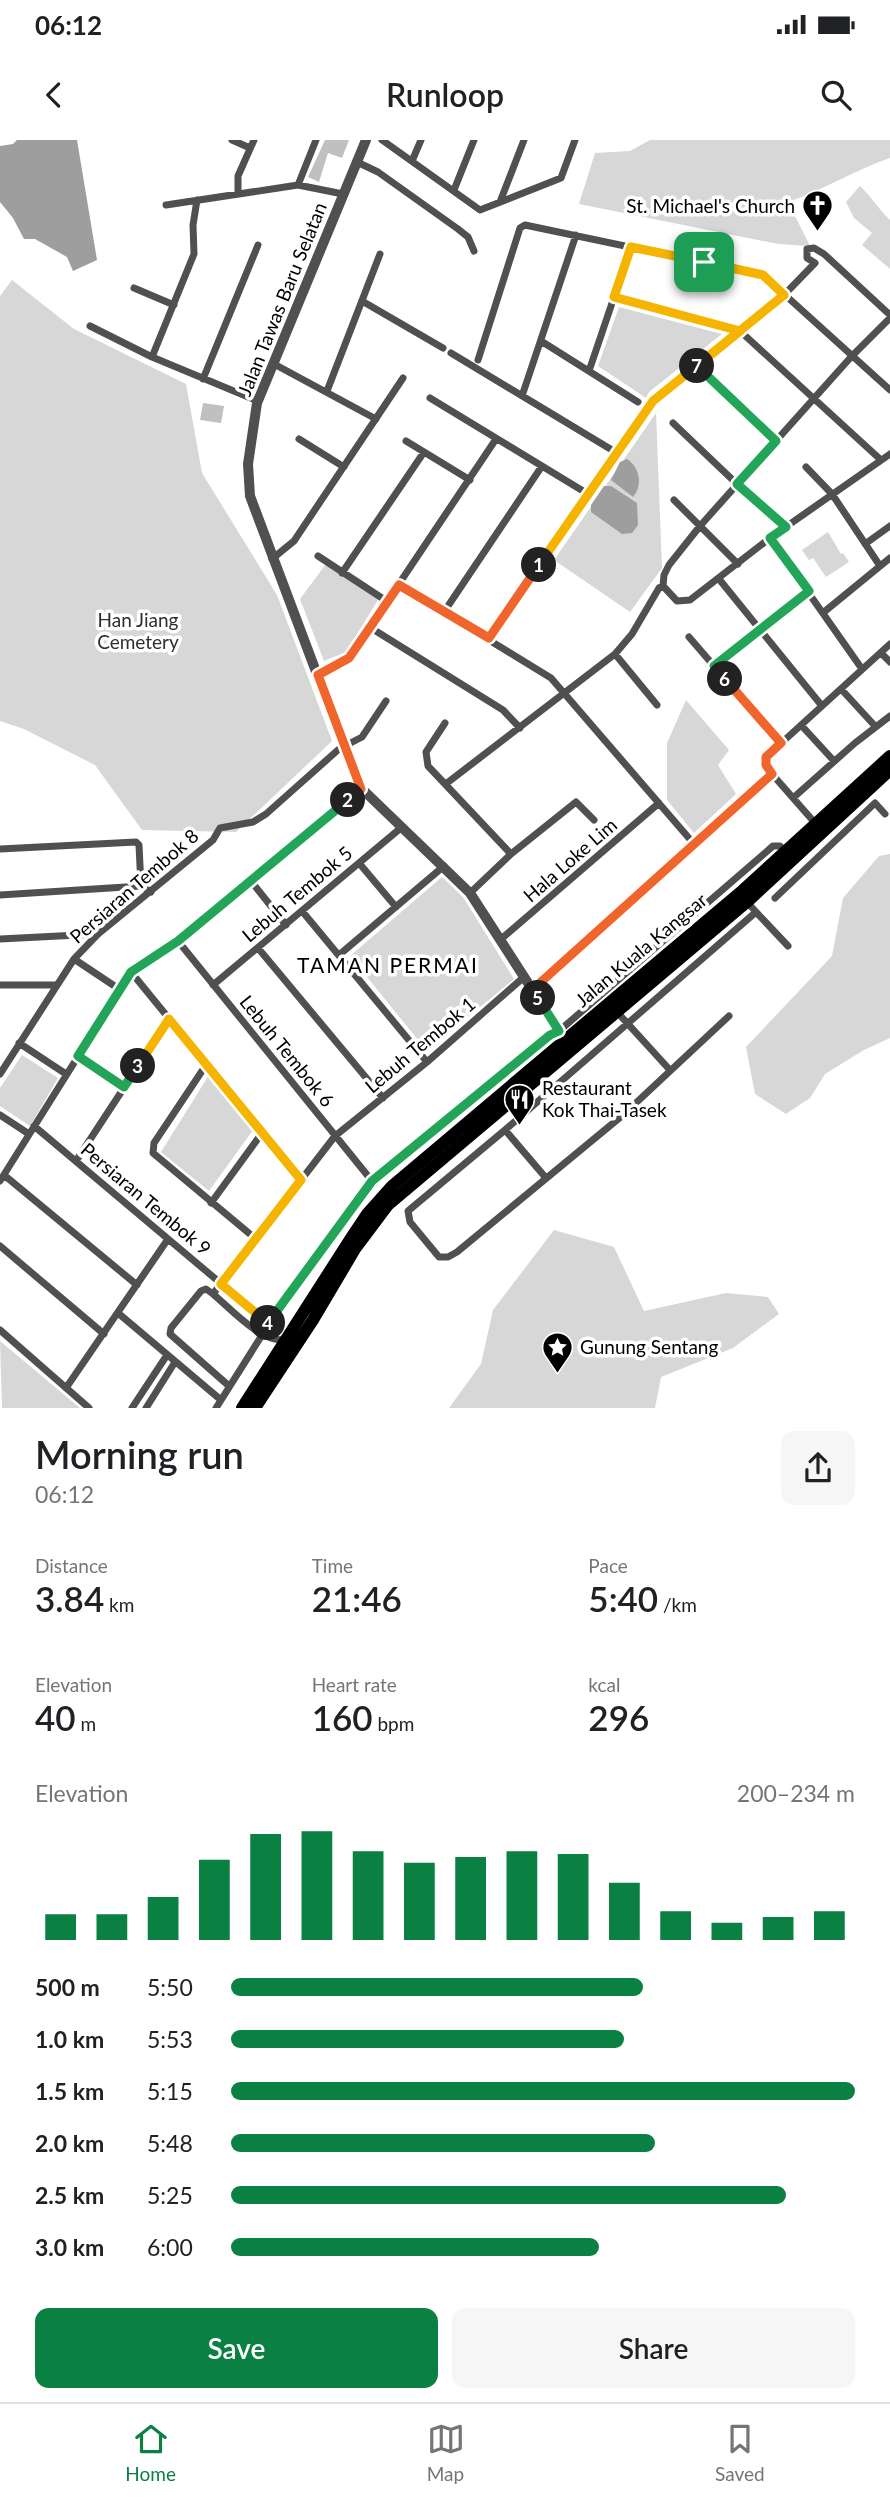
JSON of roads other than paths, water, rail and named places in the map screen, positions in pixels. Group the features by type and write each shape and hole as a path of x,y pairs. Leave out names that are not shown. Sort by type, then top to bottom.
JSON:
{"highway":[{"name":"Jalan Kuala Kangsar","path":"242,1408 367,1214 418,1163 785,851 890,756"},
{"name":"Jalan Kuala Kangsar","path":"258,1405 375,1219 443,1159 566,1039 623,1018 752,907 774,878 851,814 890,770"},
{"path":"418,1163 437,1157 443,1159 443,1150 452,1135"}],"street":[{"path":"232,140 252,144 238,176 238,193"},
{"path":"298,185 316,140"},
{"name":"Jalan Tawas Baru Selatan","path":"366,140 258,401 253,423 248,482 272,558 361,789 470,893 566,1039"},
{"path":"382,140 480,210 561,178 575,140"},
{"path":"412,161 421,140"},
{"path":"454,190 474,140"},
{"path":"500,202 503,187 524,140"},
{"path":"357,162 377,172 445,219 468,237 474,251"},
{"path":"166,205 298,185 343,194"},
{"path":"152,357 194,254 197,200"},
{"path":"478,360 522,226 763,275 890,390"},
{"path":"522,396 576,235"},
{"path":"203,379 258,245"},
{"path":"589,371 631,247"},
{"path":"447,783 615,654 632,634 660,588 670,562 851,357 890,317 824,254 814,248 807,249 807,258 814,263 784,295 653,401 489,638"},
{"path":"327,391 380,254"},
{"path":"134,288 174,304"},
{"path":"614,297 740,331 881,460"},
{"path":"362,301 617,453"},
{"path":"90,326 152,357 258,401"},
{"path":"541,341 638,402"},
{"path":"274,364 376,419"},
{"path":"696,366 776,441"},
{"path":"272,558 295,541 403,378"},
{"path":"430,398 588,494"},
{"path":"673,423 786,527"},
{"path":"299,439 344,467"},
{"path":"318,675 349,658 372,628 496,439"},
{"path":"406,441 470,480"},
{"path":"342,573 424,452"},
{"path":"660,588 674,599 684,602 890,454"},
{"path":"444,612 542,466"},
{"path":"806,467 832,494 880,566"},
{"path":"674,500 738,564"},
{"path":"865,544 890,526"},
{"path":"770,538 862,669"},
{"path":"318,556 388,602"},
{"path":"824,612 890,558"},
{"path":"719,579 822,706"},
{"path":"399,585 544,672 566,693 694,844"},
{"path":"714,666 809,591"},
{"path":"372,628 503,710 520,728"},
{"path":"689,637 781,743"},
{"path":"815,823 772,774 765,761 781,743 890,644"},
{"path":"881,653 890,662"},
{"path":"615,654 657,705"},
{"path":"841,689 875,726"},
{"path":"344,745 362,737 386,701"},
{"path":"793,798 890,716"},
{"path":"445,723 426,752 428,766 447,783 511,854"},
{"path":"801,726 834,761"},
{"name":"Persiaran Tembok 8","path":"0,1074 55,985 74,959 98,934 213,840 220,828 253,822 266,814 344,745"},
{"path":"532,990 772,774"},
{"path":"137,1285 2,1178 129,975 178,941 361,789"},
{"path":"470,893 511,854 572,804 579,803 594,820"},
{"name":"Hala Loke Lim","path":"500,940 659,803"},
{"path":"775,898 851,814 875,803 885,814"},
{"name":"Lebuh Tembok 5","path":"213,985 402,827"},
{"path":"0,849 136,842 139,845 141,886"},
{"path":"359,863 396,907"},
{"path":"339,956 444,866"},
{"path":"774,878 783,891"},
{"path":"251,881 286,925"},
{"path":"0,895 141,886 151,892"},
{"path":"752,907 788,946"},
{"path":"302,911 427,1062"},
{"path":"0,939 98,934"},
{"name":"Lebuh Tembok 6","path":"178,941 372,1181"},
{"path":"258,948 383,1098"},
{"path":"74,959 119,989"},
{"path":"129,975 169,1019 301,1180"},
{"name":"Lebuh Tembok 1","path":"213,1294 335,1136 427,1062 524,977"},
{"path":"0,985 55,985"},
{"path":"669,1069 623,1018 505,1130 408,1210 410,1223 439,1257 448,1257 457,1252 622,1115 729,1016"},
{"path":"76,1161 169,1019"},
{"path":"216,1408 269,1324 372,1181 550,1035 566,1039"},
{"path":"19,1043 66,1074"},
{"path":"78,1056 124,1087"},
{"path":"206,1065 152,1148 155,1157 256,1239"},
{"path":"0,1115 29,1134"},
{"name":"Persiaran Tembok 9","path":"34,1126 269,1324"},
{"path":"505,1130 546,1178"},
{"path":"211,1203 262,1133"},
{"path":"443,1159 454,1171"},
{"path":"66,1388 168,1239"},
{"path":"0,1246 104,1334"},
{"path":"157,1345 170,1334 171,1328 201,1291 208,1290 262,1335 276,1341 290,1337"},
{"path":"118,1314 221,1400"},
{"path":"0,1330 89,1408"},
{"path":"170,1334 229,1386"},
{"path":"262,1335 272,1351 267,1371"},
{"path":"132,1408 167,1355"},
{"path":"146,1408 175,1362"}],"place":[{"name":"St. Michael's Church","path":"818,233"},
{"name":"Restaurant Kok Thai-Tasek","path":"519,1126"},
{"name":"Gunung Sentang","path":"557,1374"}],"district":[{"name":"TAMAN PERMAI","path":"388,966"}],"park label":[{"name":"Han Jiang Cemetery","path":"138,631"}]}
